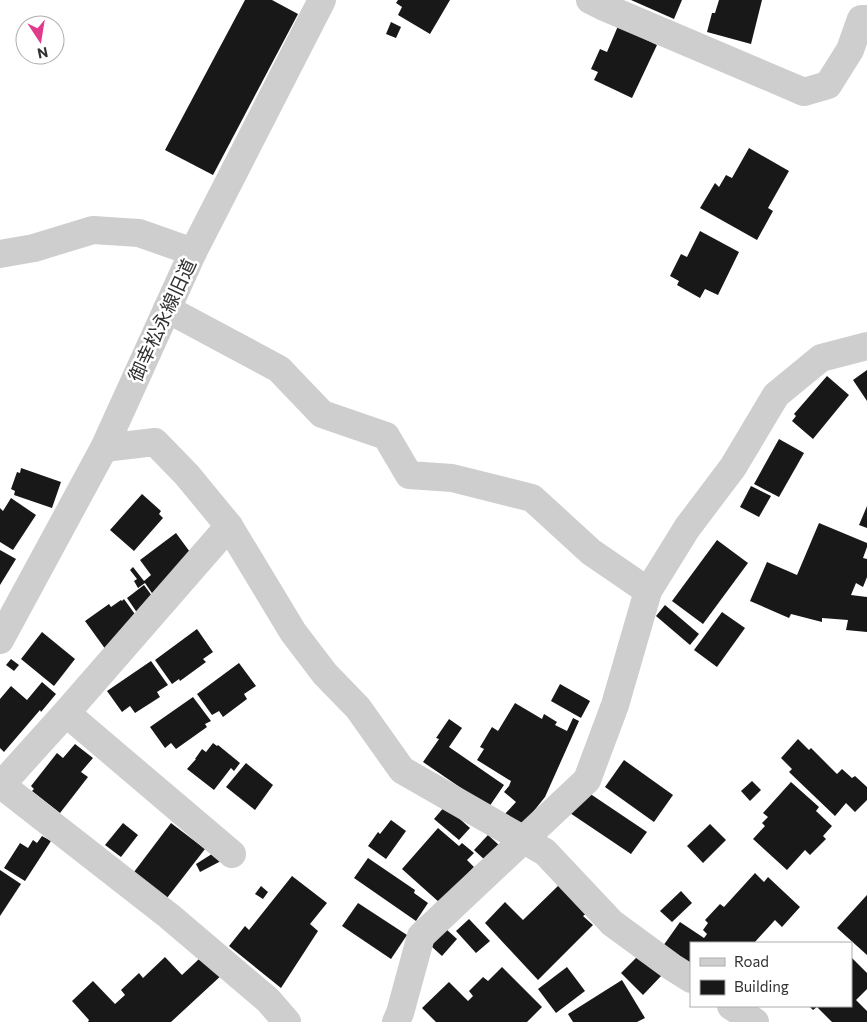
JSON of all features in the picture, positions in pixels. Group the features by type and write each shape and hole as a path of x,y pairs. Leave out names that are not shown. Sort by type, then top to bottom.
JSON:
{"street":[{"name":"御幸松永線旧道","path":"0,640 104,448 193,252 322,0"},
{"path":"590,0 804,92 828,85 850,50 862,19 867,20"},
{"path":"0,254 34,248 93,230 139,233 193,252"},
{"path":"167,309 279,369 322,414 386,436 409,475 452,478 532,498 591,552 648,591"},
{"path":"396,1022 421,936 587,780 615,705 648,591 687,528 733,467 776,395 820,358 867,346"},
{"path":"104,448 155,442 187,475 229,526 293,632 325,674 358,708 402,770 546,852 612,923 672,968 690,978"},
{"path":"229,526 66,713 0,784 169,916 268,1000 286,1022"},
{"path":"66,713 232,854"},
{"path":"732,1007 755,1022"}],"building":[{"path":"245,0 272,0 298,14 213,175 165,150"},
{"path":"398,0 450,0 430,34 398,15 402,7 396,3"},
{"path":"631,0 682,0 674,19"},
{"path":"719,0 762,0 751,44 707,32 712,13 715,13"},
{"path":"391,22 401,27 396,38 386,34"},
{"path":"618,26 657,45 632,98 594,80 598,72 591,69 600,49 607,52"},
{"path":"749,148 789,171 768,208 773,211 757,240 700,208 715,183 719,187 726,175 732,178"},
{"path":"700,231 739,252 718,295 705,289 700,298 677,285 679,281 670,276 681,254 687,257"},
{"path":"867,370 867,401 853,380"},
{"path":"827,376 849,395 813,439 792,421 796,416 794,414"},
{"path":"779,439 804,453 779,497 754,484"},
{"path":"21,468 61,482 52,508 14,495 15,491 11,489 17,472 20,473"},
{"path":"751,486 771,496 759,517 740,507"},
{"path":"142,494 161,511 159,514 163,518 134,551 110,530"},
{"path":"11,498 36,515 13,550 0,542 0,508 3,511"},
{"path":"867,506 867,528 859,525"},
{"path":"819,523 867,543 863,558 867,559 867,577 863,587 856,583 851,595 867,597 867,632 846,630 848,620 822,618 822,622 791,614 789,618 750,601 767,562 797,575"},
{"path":"176,533 198,563 158,602 145,583 138,588 134,581 137,579 130,570 133,567 144,581 151,575 140,560"},
{"path":"717,540 748,563 703,624 672,601"},
{"path":"0,550 16,559 0,585"},
{"path":"144,585 158,604 140,617 127,598"},
{"path":"124,599 142,624 106,650 85,621 109,604 111,607"},
{"path":"665,605 699,634 690,645 656,616"},
{"path":"722,612 745,628 717,667 694,650"},
{"path":"197,629 213,652 203,659 206,662 180,681 179,679 172,684 155,660"},
{"path":"42,632 75,659 54,686 21,659"},
{"path":"11,659 19,665 14,671 6,665"},
{"path":"151,661 168,685 157,692 160,697 135,713 130,706 122,712 107,691"},
{"path":"239,663 256,686 244,694 247,699 223,717 219,711 212,715 197,694"},
{"path":"42,682 56,694 4,752 0,748 0,699 11,686 27,700"},
{"path":"560,684 590,701 581,718 551,701"},
{"path":"193,697 211,721 205,724 207,727 176,749 171,743 165,748 150,727"},
{"path":"515,703 542,719 544,714 557,722 555,725 567,731 573,718 579,721 545,797 521,827 504,815 516,802 504,792 511,781 477,760 484,749 480,747 492,727 498,731"},
{"path":"449,719 462,728 449,747 504,785 489,807 423,762 439,739 436,738"},
{"path":"798,739 809,750 811,748 837,774 842,769 852,778 855,776 867,787 867,800 855,812 846,803 835,816 789,772 792,769 781,758"},
{"path":"213,743 240,763 234,771 231,768 214,790 187,769 202,749 206,752"},
{"path":"75,744 93,758 81,772 88,777 60,813 32,791 34,789 31,786 57,753 63,758"},
{"path":"624,760 673,795 654,822 605,787"},
{"path":"246,763 273,785 255,810 226,787"},
{"path":"752,781 761,790 750,801 741,791"},
{"path":"791,782 819,807 816,811 832,826 823,836 826,839 810,855 805,850 787,870 753,839 765,826 762,823 768,817 763,813"},
{"path":"583,789 647,832 631,854 567,811"},
{"path":"445,806 470,828 459,840 434,819"},
{"path":"391,820 406,831 386,859 368,846 378,832 380,834"},
{"path":"123,823 138,835 121,857 105,845"},
{"path":"171,823 205,849 167,898 134,872"},
{"path":"710,824 726,840 703,863 687,846"},
{"path":"438,828 459,846 462,843 474,853 467,860 474,867 440,903 402,869"},
{"path":"488,835 500,846 486,861 474,850"},
{"path":"42,836 51,841 25,881 4,868 20,843 28,848 33,840 37,843"},
{"path":"215,852 221,861 200,872 196,864"},
{"path":"368,858 415,890 414,893 428,903 416,921 354,878"},
{"path":"0,870 21,884 0,916"},
{"path":"755,873 764,882 768,877 800,907 782,927 775,920 755,942 690,942 690,964 663,946 680,922 704,938 707,934 703,930 708,923 705,920 720,904 724,907"},
{"path":"292,876 327,903 310,924 318,931 281,988 229,946 245,926 249,930"},
{"path":"559,885 587,913 583,916 593,925 538,980 485,923 505,902 523,920"},
{"path":"261,886 268,892 263,899 255,894"},
{"path":"681,891 692,903 672,922 660,911"},
{"path":"867,895 867,955 837,928"},
{"path":"358,903 407,935 391,959 342,926"},
{"path":"469,919 490,941 476,953 456,931"},
{"path":"446,929 457,939 442,956 431,946"},
{"path":"640,954 662,975 643,995 621,973"},
{"path":"165,957 182,975 199,959 201,961 204,958 224,973 171,1022 88,1022 89,1020 72,1001 93,981 115,1004 125,995 121,990 139,973 143,978"},
{"path":"852,958 867,973 867,989 856,1000 867,1011 867,1022 832,1022 817,1007 852,1007"},
{"path":"502,967 542,1007 527,1022 436,1022 422,1008 449,982 468,1001 473,996 469,991 483,977 488,981"},
{"path":"567,967 585,991 556,1013 538,989"},
{"path":"622,980 645,1018 637,1022 573,1022 568,1014"}]}
